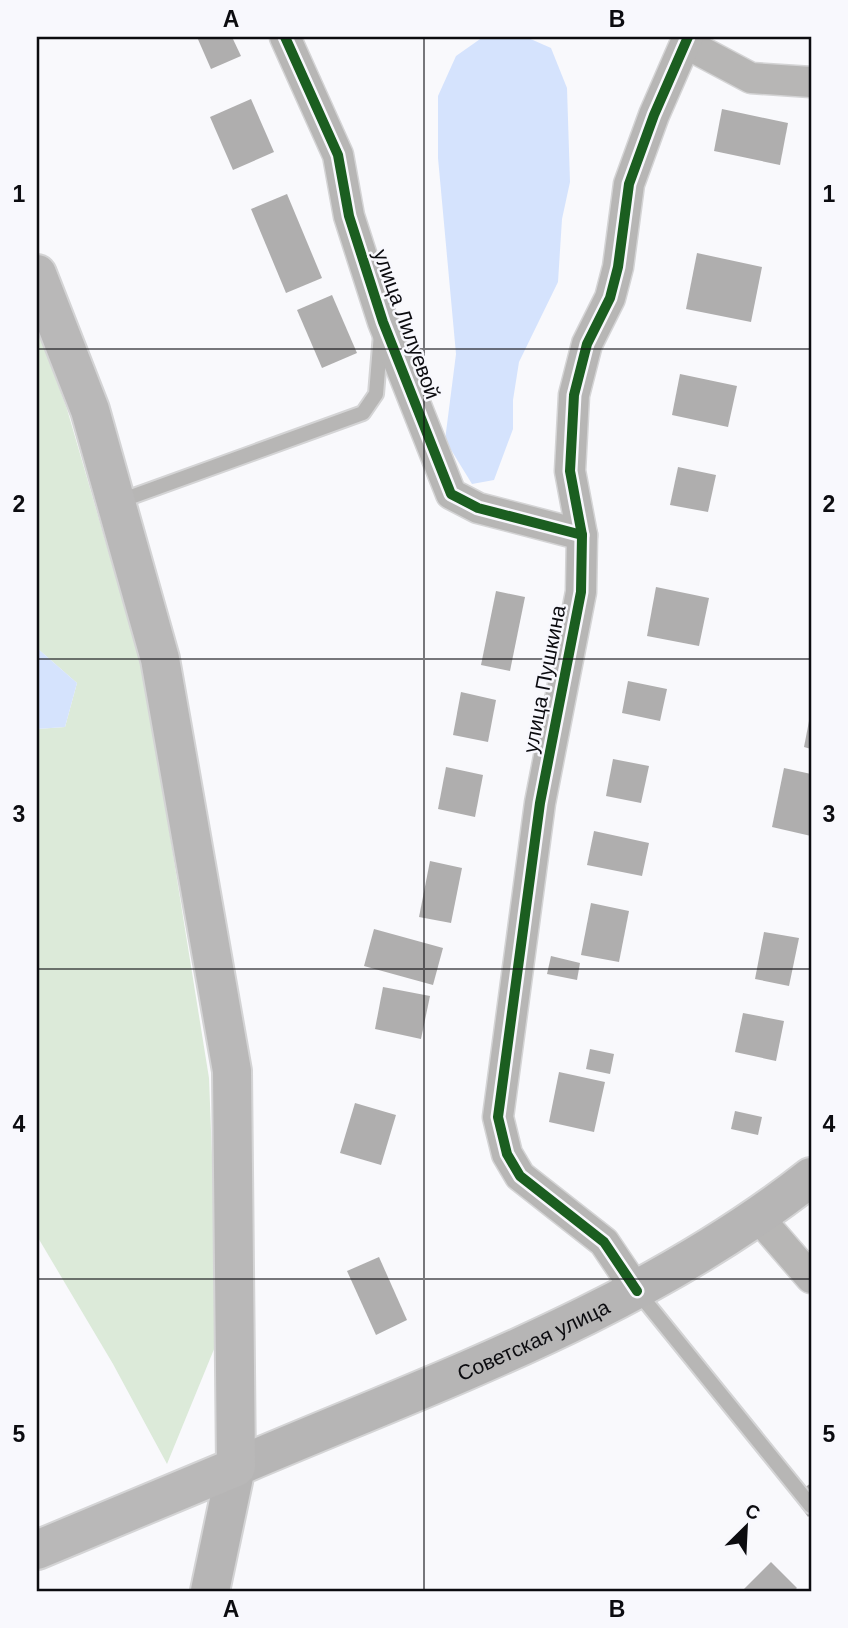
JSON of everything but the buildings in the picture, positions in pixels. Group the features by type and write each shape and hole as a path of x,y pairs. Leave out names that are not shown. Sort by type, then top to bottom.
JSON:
{"main road":[{"path":"37,274 90,410 160,659 232,1072 236,1467 210,1591"},
{"name":"Советская улица","path":"236,1467 537,1338 637,1291 760,1218 811,1177"},
{"path":"37,1550 236,1467"}],"street":[{"name":"улица Лилуевой","path":"285,37 338,155 349,216 383,322 451,494 478,508 582,535"},
{"path":"687,41 751,78 811,82"},
{"name":"улица Пушкина","path":"637,1291 604,1242 520,1176 506,1154 498,1117 540,803 581,592 582,535 570,471 574,395 587,344 610,298 616,278 629,184 654,115 687,41"},
{"path":"760,1218 811,1278"}],"lane":[{"path":"116,502 363,413 376,394 383,322"},
{"path":"637,1291 811,1506"}],"green space":[{"path":"37,328 67,409 144,674 209,1078 219,1337 167,1464 113,1364 37,1236 37,729 65,727 77,683 37,648"}],"water":[{"path":"483,37 526,37 551,48 567,88 570,182 562,219 558,282 519,362 513,400 513,429 494,480 472,484 445,440 456,354 438,158 438,96 456,56"},
{"path":"37,648 77,683 65,727 37,729"}],"cycle path":[{"path":"285,37 338,155 349,216 383,322 451,494 478,508 582,535"},
{"path":"637,1291 604,1242 520,1176 507,1154 498,1117 540,803 581,592 582,535 570,471 574,395 587,344 610,298 618,267 629,184 654,115 688,37"}]}
